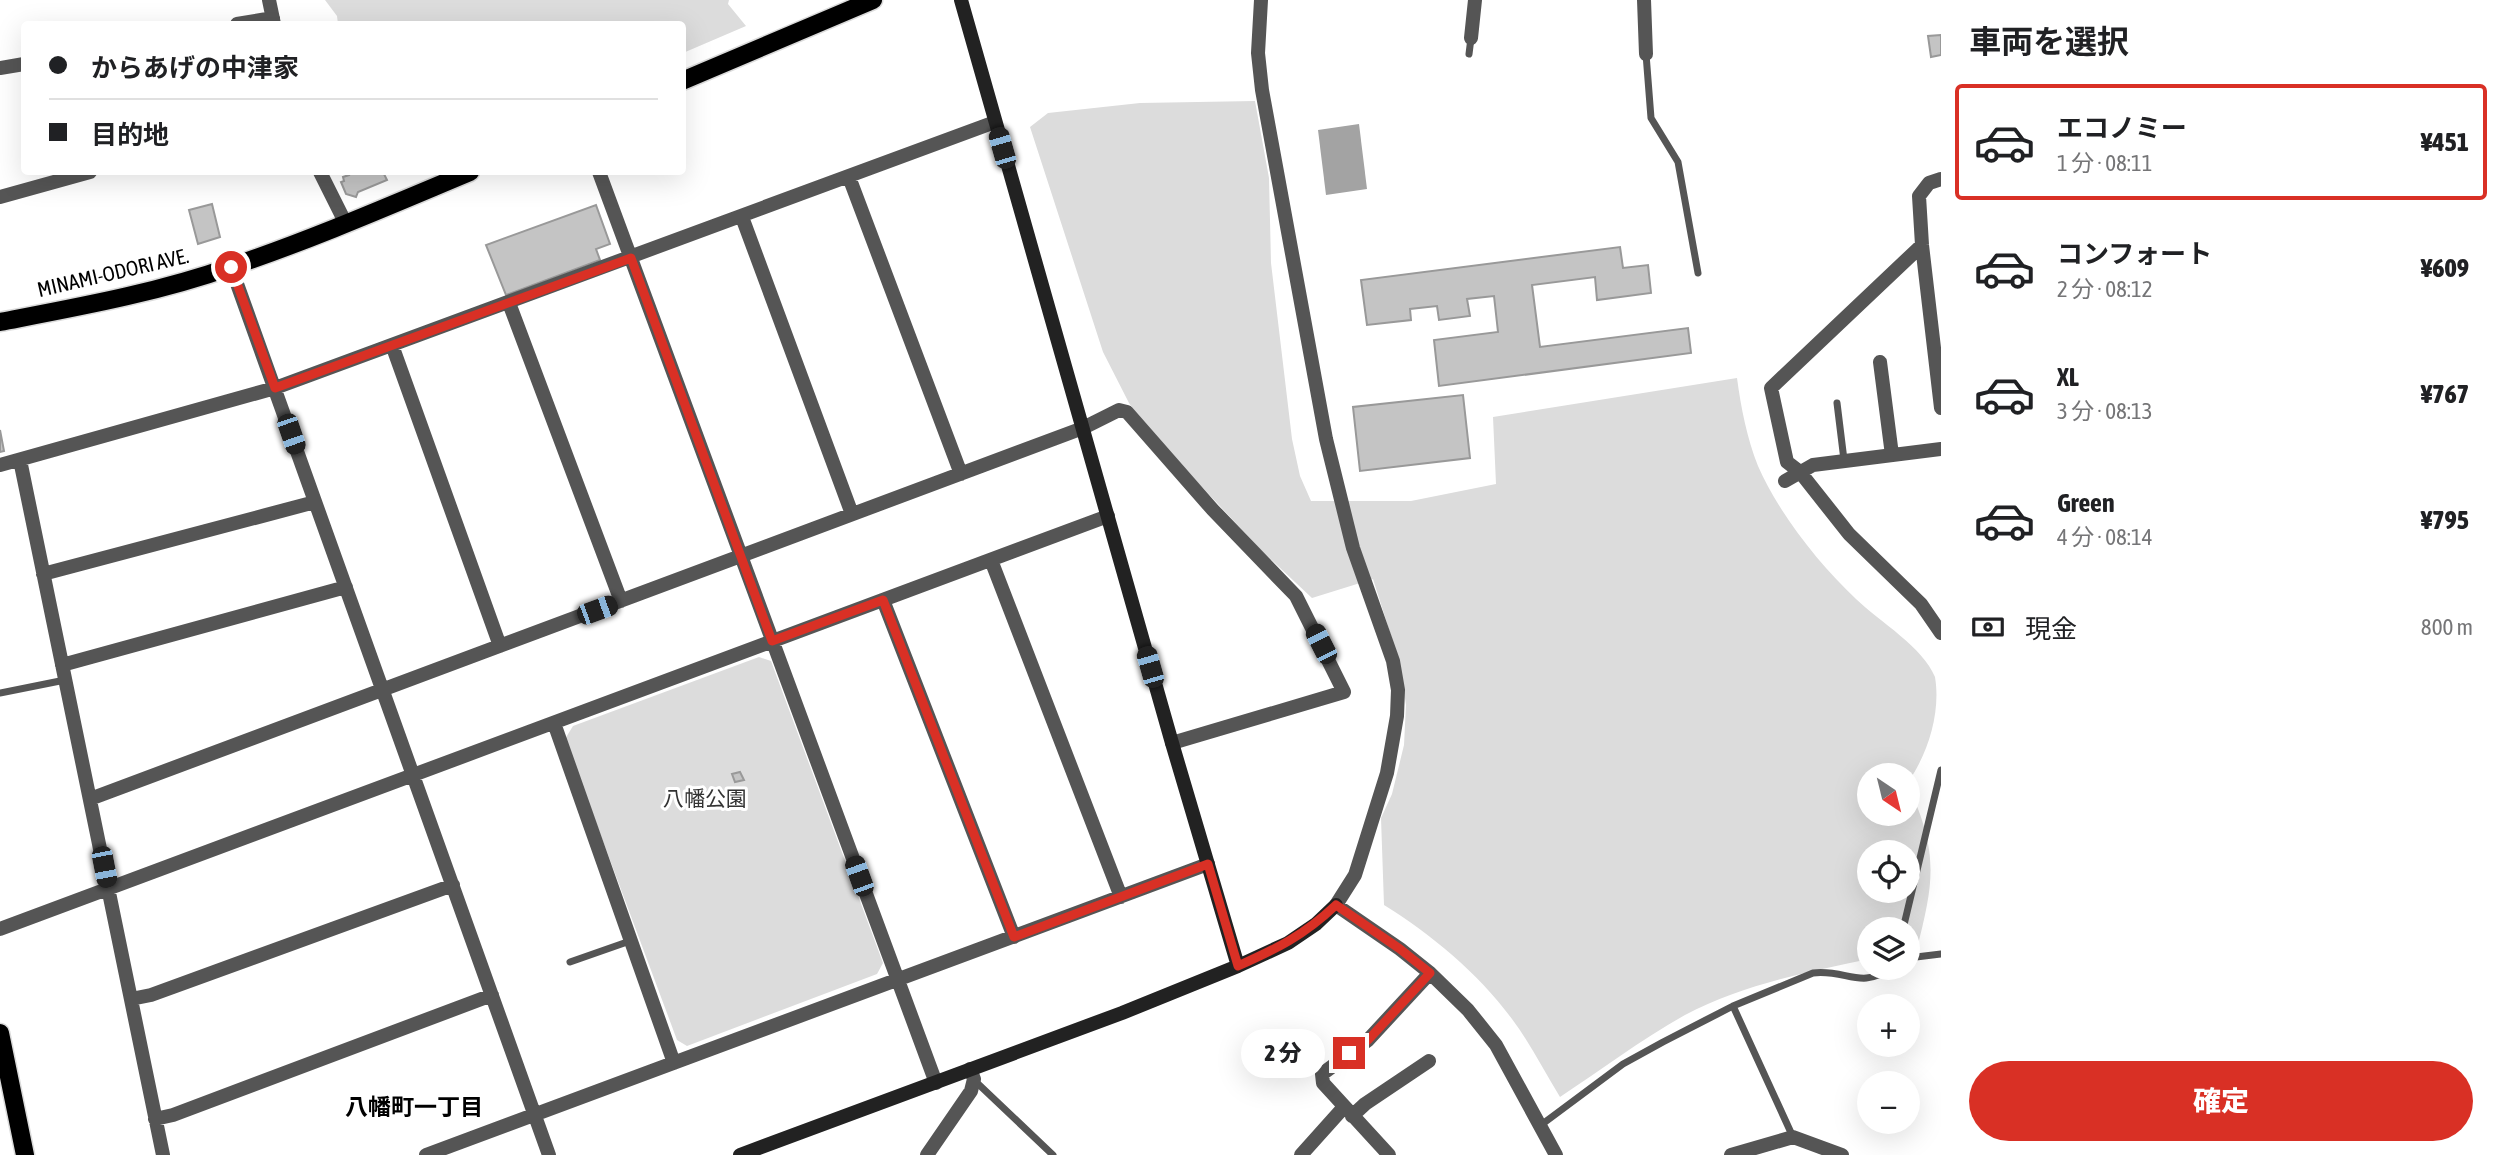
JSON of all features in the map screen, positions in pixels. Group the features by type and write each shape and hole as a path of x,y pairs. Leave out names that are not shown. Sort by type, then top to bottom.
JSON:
{"main road":[{"path":"686,79 873,0"},
{"name":"MINAMI-ODORI AVE.","path":"0,322 107,302 231,267 346,224 463,175"},
{"path":"0,1032 25,1155"}],"street":[{"path":"269,0 274,21"},
{"path":"961,0 1238,966"},
{"path":"740,1155 936,1083 972,1074 1238,966 1288,943 1316,924 1336,905 1355,874 1387,773 1397,716 1398,690 1392,661 1353,548 1325,439 1262,90 1258,53 1261,0"},
{"path":"1471,38 1475,0"},
{"path":"1644,0 1646,54"},
{"path":"0,68 21,64"},
{"path":"0,466 275,388 995,122"},
{"path":"0,197 79,175"},
{"path":"322,175 346,224"},
{"path":"600,175 936,1083"},
{"path":"849,177 961,474"},
{"path":"1941,179 1928,183 1919,196 1941,408"},
{"path":"742,217 852,514"},
{"path":"1922,244 1771,387 1787,462 1800,472 1849,534 1922,604 1941,633"},
{"path":"231,267 550,1155"},
{"path":"509,303 621,601"},
{"path":"392,345 500,646"},
{"path":"1880,362 1892,455"},
{"path":"90,799 1083,428 1119,410 1127,412 1213,510 1296,596 1345,692 1172,743"},
{"path":"1785,481 1813,465 1941,449"},
{"path":"20,460 163,1155"},
{"path":"43,574 315,502"},
{"path":"0,929 1108,516"},
{"path":"991,560 1121,897"},
{"path":"64,672 346,587"},
{"path":"883,600 1014,937"},
{"path":"554,723 674,1063"},
{"path":"426,1155 1208,864"},
{"path":"131,999 150,995 453,885"},
{"path":"1336,905 1400,949 1430,973 1468,1010 1496,1045 1556,1155"},
{"path":"1389,1155 1323,1083 1322,1074 1368,1040 1430,973"},
{"path":"155,1119 173,1115 492,995"},
{"path":"1301,1155 1348,1111 1365,1104 1429,1061"},
{"path":"927,1155 971,1091 972,1074"},
{"path":"1731,1155 1772,1149 1793,1137 1842,1155"}],"lane":[{"path":"1469,54 1471,38"},
{"path":"1646,54 1651,118 1678,162 1698,273"},
{"path":"1837,403 1844,461"},
{"path":"0,693 64,672"},
{"path":"1906,917 1941,770"},
{"path":"570,962 631,940"},
{"path":"1920,957 1941,954"},
{"path":"1541,1125 1623,1064 1733,1006 1813,973 1825,972 1857,977"},
{"path":"1733,1006 1793,1137"},
{"path":"972,1074 1053,1155"}],"green space":[{"path":"325,0 729,0 728,4 746,26 686,52 686,21 338,21"},
{"path":"1255,101 1269,178 1271,263 1292,439 1300,476 1311,501 1411,501 1496,484 1493,417 1737,378 1754,455 1788,520 1828,570 1856,599 1921,655 1935,677 1934,718 1920,763 1857,763 1857,826 1920,826 1920,814 1929,847 1930,884 1920,934 1920,917 1857,917 1857,962 1729,995 1685,1015 1560,1097 1519,1028 1485,986 1436,942 1384,905 1381,818 1392,794 1404,745 1406,705 1400,664 1373,579 1312,598 1260,549 1146,427 1129,403 1103,352 1030,127 1048,113 1140,103"},
{"name":"八幡公園","path":"759,657 771,661 883,963 877,974 687,1046 677,1040 565,739 573,726"}],"shaded area":[{"path":"1359,124 1367,189 1326,195 1318,130"}],"building":[{"path":"1941,35 1941,55 1931,57 1928,36"},
{"path":"384,175 387,180 358,192 356,197 346,194 341,182 344,181 343,177"},
{"path":"212,204 220,237 198,244 189,210"},
{"path":"596,205 610,244 596,249 600,260 506,295 486,245"},
{"path":"1620,247 1623,268 1648,265 1651,293 1597,300 1595,277 1532,285 1540,347 1688,328 1691,353 1439,386 1434,340 1498,332 1494,296 1467,299 1470,316 1439,320 1437,306 1410,309 1411,320 1367,325 1361,280"},
{"path":"1463,395 1470,458 1360,471 1353,407"},
{"path":"0,430 4,451 0,452"},
{"path":"740,772 744,780 735,782 732,774"}],"district":[{"name":"八幡町一丁目","path":"414,1107"}],"route":[{"path":"231,267 275,388 631,258 772,641 883,600 1014,937 1208,864 1238,966 1288,943 1316,924 1336,905 1430,973 1368,1040 1349,1053"}]}
